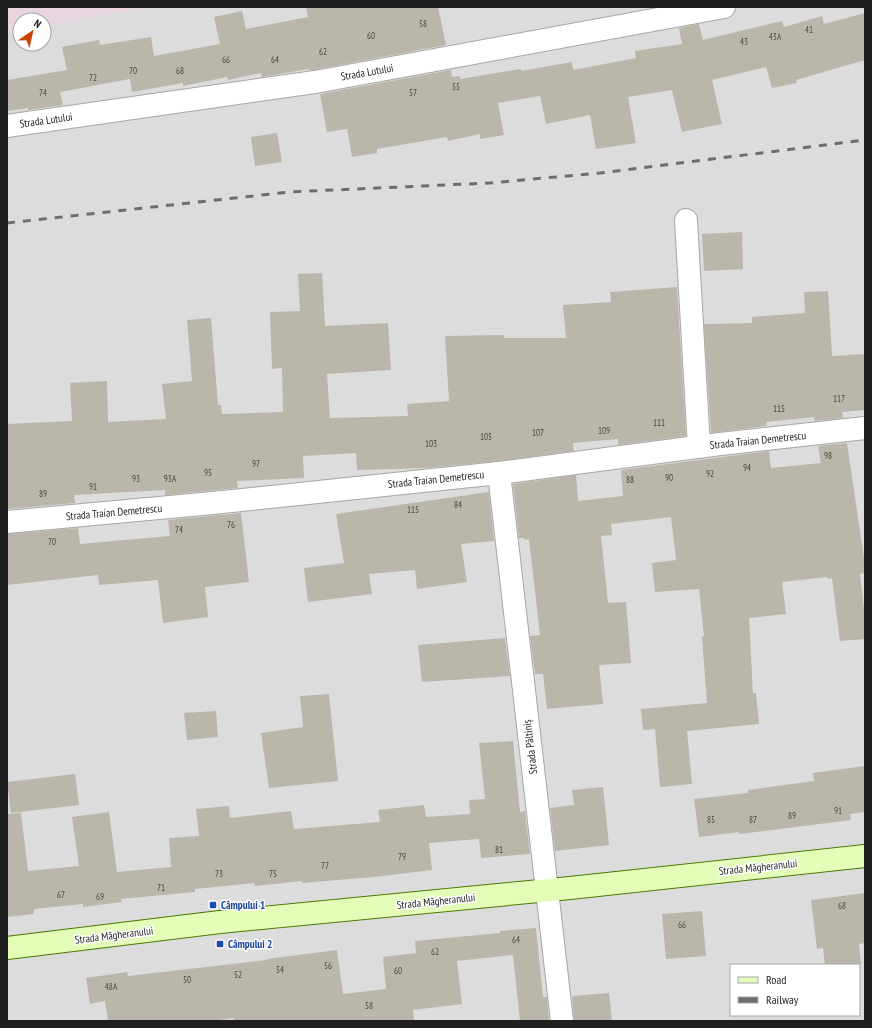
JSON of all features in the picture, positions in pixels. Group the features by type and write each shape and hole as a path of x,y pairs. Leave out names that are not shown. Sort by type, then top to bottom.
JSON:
{"street":[{"name":"Strada Lutului","path":"7,126 315,82 724,7"},
{"path":"686,220 699,447"},
{"name":"Strada Traian Demetrescu","path":"7,522 206,504 499,473 699,447 865,428"},
{"name":"Strada Păltiniș","path":"499,473 562,1021"},
{"name":"Strada Măgheranului","path":"7,948 220,922 547,890 865,856"}],"shaded area":[{"path":"7,7 865,7 865,1021 7,1021"},
{"path":"7,7 148,7 52,25 52,12 12,12 12,31 7,32"}],"building":[{"path":"306,7 438,7 446,45 313,70 309,69 262,77 261,73 228,80 227,77 183,86 183,83 132,92 130,79 60,92 63,105 28,110 28,108 7,111 7,80 67,70 62,47 99,40 100,45 151,37 154,56 220,44 214,17 242,11 246,29 308,17"},
{"path":"865,13 865,60 796,80 797,83 772,88 766,67 712,80 722,124 682,132 672,90 628,97 636,143 596,149 590,115 546,124 540,96 498,103 504,135 480,139 480,134 448,141 447,137 377,149 377,153 352,157 347,129 327,132 320,94 451,70 452,77 460,76 460,79 521,69 521,71 572,62 573,70 636,58 635,51 682,44 679,28 699,24 703,40 782,21 784,27 822,16 824,24"},
{"path":"277,133 282,162 255,166 251,137"},
{"path":"742,232 743,269 704,271 702,234"},
{"path":"322,273 325,326 388,323 391,370 327,374 330,418 408,416 407,404 449,401 445,336 503,335 504,338 566,338 563,305 611,302 610,292 677,287 686,436 618,445 618,439 573,443 574,451 498,461 427,468 357,470 356,453 303,456 304,478 237,481 238,488 165,495 165,490 74,495 75,503 7,509 7,424 72,421 70,383 107,381 108,422 166,419 162,384 192,381 187,320 211,318 218,405 221,405 222,414 283,412 282,368 272,369 270,312 300,311 298,274"},
{"path":"828,291 832,356 865,354 865,410 842,412 843,418 815,421 814,417 766,422 766,426 711,433 704,324 752,323 752,317 805,313 804,292"},
{"path":"847,443 865,565 865,573 860,574 865,618 865,639 840,641 832,578 828,579 827,577 782,582 786,614 749,618 753,693 756,693 759,724 687,731 692,784 660,787 655,729 643,730 641,709 707,703 702,637 704,636 699,589 655,592 652,563 676,560 671,517 611,524 612,535 601,536 608,603 626,602 631,663 599,665 603,704 547,709 543,674 535,674 530,636 540,635 529,539 524,540 524,538 519,538 513,484 576,475 578,501 623,496 621,470 769,451 771,468 821,463 818,446"},
{"path":"489,492 494,541 461,544 467,582 417,589 415,570 369,574 372,594 308,602 304,568 344,563 336,514"},
{"path":"241,513 249,582 205,587 208,617 163,623 158,580 99,585 98,575 7,585 7,534 78,528 80,544 170,536 168,520"},
{"path":"505,638 510,676 422,682 418,645"},
{"path":"329,694 338,781 269,788 261,733 303,727 300,696"},
{"path":"216,711 218,737 187,740 184,713"},
{"path":"513,741 520,812 525,811 530,854 481,858 479,839 429,843 432,870 302,883 302,881 255,886 254,883 195,889 195,892 121,899 122,902 83,907 83,904 34,909 34,914 7,917 7,814 21,813 28,871 79,866 72,817 109,812 117,872 171,867 169,838 199,836 196,809 229,806 230,818 291,811 294,829 380,822 378,810 424,805 426,817 470,814 469,800 485,799 479,743"},
{"path":"865,766 865,812 850,814 851,820 739,834 739,832 699,837 694,799 748,793 748,790 814,781 813,773"},
{"path":"75,774 79,805 11,813 7,782"},
{"path":"603,787 609,845 555,851 550,808 574,805 572,790"},
{"path":"865,893 865,943 859,944 861,965 825,964 823,948 817,949 811,900"},
{"path":"702,911 706,956 666,959 662,914"},
{"path":"536,928 543,997 547,997 549,1021 520,1021 513,955 457,961 462,1004 413,1010 414,1021 234,1021 234,1018 212,1021 108,1021 105,1001 90,1004 86,978 127,972 128,976 267,960 337,950 343,994 386,989 383,957 416,953 415,941"},
{"path":"609,993 612,1021 574,1021 572,996"}],"railway":[{"path":"7,223 289,192 489,183 600,173 865,140"}],"place":[{"name":"Câmpului 1","path":"213,905"},
{"name":"Câmpului 2","path":"220,944"}]}
